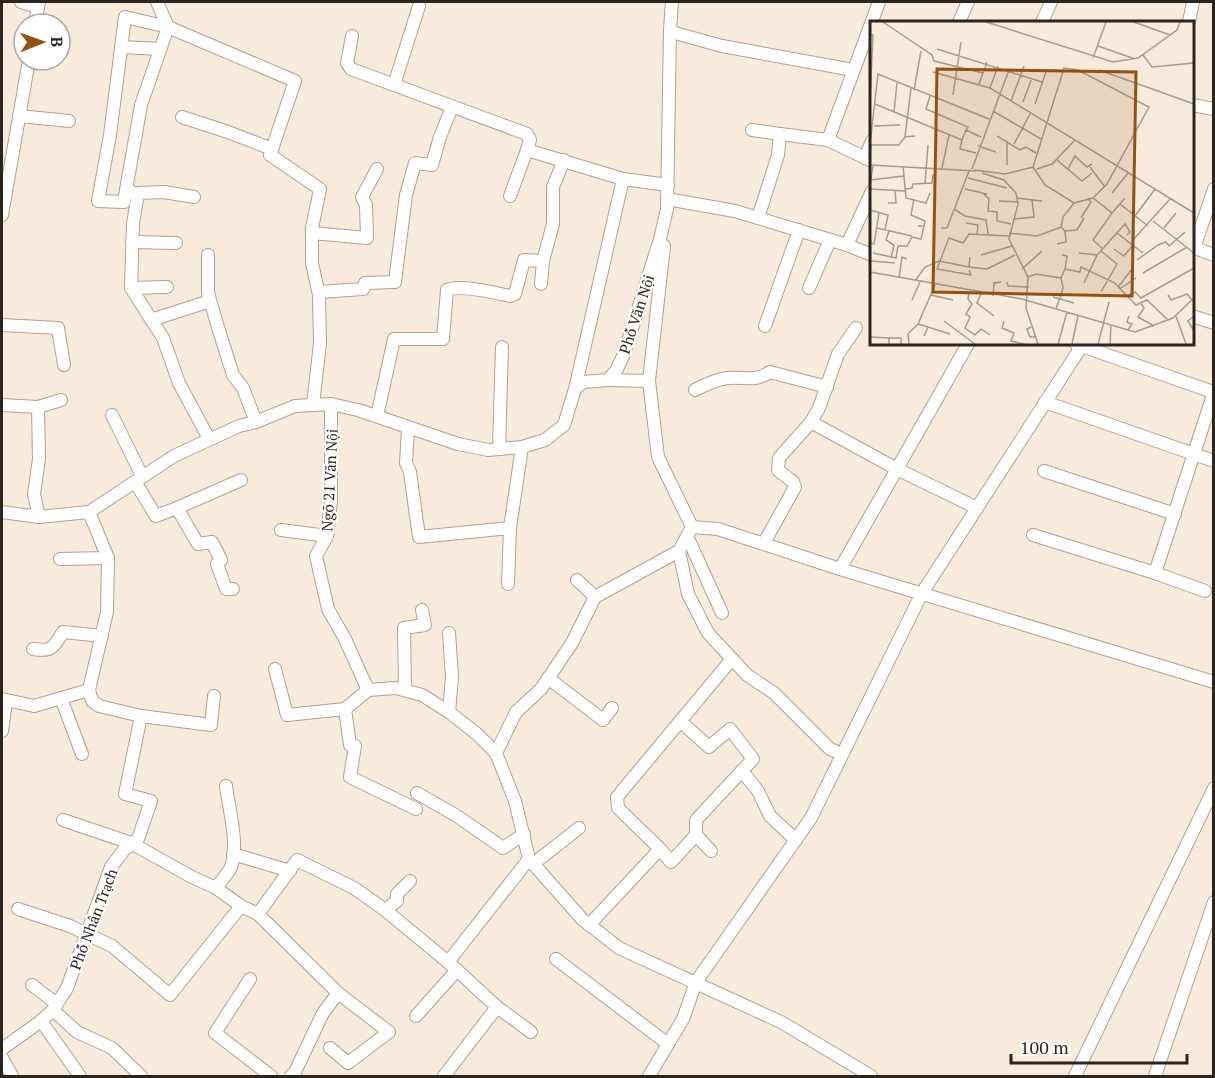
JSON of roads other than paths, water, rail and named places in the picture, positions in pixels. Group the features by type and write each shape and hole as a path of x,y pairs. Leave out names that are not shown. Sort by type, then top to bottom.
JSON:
{"street":[{"path":"21,2 39,4"},
{"path":"157,2 168,27 141,105 124,202 98,201 110,135 124,17 168,27 295,81 270,155 320,189 312,233 312,263 319,292 320,343 314,405"},
{"name":"Phố Văn Nội","path":"608,380 616,371 624,354 667,204 672,2"},
{"path":"872,21 879,2"},
{"path":"959,21 968,2"},
{"path":"1042,21 1051,2"},
{"path":"1189,21 1193,2"},
{"path":"394,85 419,6"},
{"path":"828,140 870,26"},
{"path":"675,33 722,46 853,70"},
{"path":"352,36 347,66 527,134 530,140 510,196"},
{"path":"121,47 160,49"},
{"path":"2,214 3,195 27,72"},
{"path":"1194,105 1214,109"},
{"path":"319,292 363,290 365,283 395,282 405,195 415,163 432,165 452,107"},
{"path":"19,116 69,121"},
{"path":"182,117 272,149"},
{"path":"752,130 828,140 868,160"},
{"path":"758,218 778,155 780,134"},
{"path":"527,150 623,179 668,185"},
{"path":"541,284 543,261 553,224 553,187 564,160"},
{"path":"312,233 367,238 366,205 362,197 377,169"},
{"path":"2,512 39,517 89,512 174,456 238,426 256,422 295,406 331,404 377,416 458,444 488,450 522,447 545,440 564,425 575,389 623,179"},
{"path":"1194,245 1214,189"},
{"path":"126,190 138,193 164,192 194,197"},
{"path":"138,193 133,224 131,288 163,338 179,383 209,440"},
{"path":"847,245 870,195"},
{"path":"722,614 658,457 649,381 667,204 735,211 870,254"},
{"path":"765,326 799,230"},
{"path":"809,288 830,240"},
{"path":"132,242 176,243"},
{"path":"1194,248 1214,255"},
{"path":"208,255 210,301 233,375 243,388 256,422"},
{"path":"377,416 394,339 443,339 447,290 451,288 469,289 510,296 515,294 524,260 543,261"},
{"path":"131,288 167,287"},
{"path":"151,320 210,301"},
{"path":"1194,317 1214,323"},
{"path":"2,326 58,328 64,365"},
{"path":"764,543 795,488 793,482 778,470 779,458 811,422 819,408 838,354 856,328"},
{"path":"840,569 967,345"},
{"path":"649,1077 683,1018 696,982 811,818 922,593 1079,345"},
{"path":"1083,345 1213,392 1155,573"},
{"path":"499,449 502,347"},
{"path":"695,390 712,381 729,378 759,380 770,372 827,387"},
{"path":"575,389 583,382 649,381"},
{"path":"2,405 38,407 61,400"},
{"path":"1045,402 1214,461"},
{"name":"Ngõ 21 Văn Nội","path":"331,404 331,501 327,536 316,556 328,609 345,639 368,690"},
{"path":"38,407 39,459 34,494 39,517"},
{"path":"112,415 156,516 241,480"},
{"path":"811,422 897,469 977,508"},
{"path":"408,428 406,463 410,472 419,537 510,528"},
{"path":"508,584 510,528 522,447"},
{"path":"1044,471 1175,514"},
{"path":"177,508 198,544 212,542 221,560 217,564 226,589 233,589"},
{"path":"89,512 108,558 107,612 89,690 92,701 99,706 141,716 211,725 214,696"},
{"path":"689,532 718,529 840,569 1214,682"},
{"path":"280,530 327,536"},
{"path":"496,753 516,712 541,689 572,643 595,597 679,551 689,532"},
{"path":"1033,535 1205,591"},
{"path":"679,551 688,594 708,633 747,675 774,693 830,749 842,754"},
{"path":"60,559 108,558"},
{"path":"577,580 595,597"},
{"path":"405,690 404,628 425,625 423,609"},
{"path":"33,649 46,651 54,647 63,632 102,636"},
{"path":"449,633 452,677 449,712"},
{"path":"680,721 709,747 730,729 753,759 696,820 696,835 671,862 618,808 617,797 680,721 732,659"},
{"path":"275,669 286,715 345,709 368,690 396,688 422,695 449,712 477,734 496,753 515,801 531,861 590,925 619,948 781,1022 870,1077"},
{"path":"548,678 603,720 612,708"},
{"path":"2,731 4,700 34,706 89,690"},
{"path":"61,698 82,754"},
{"path":"345,709 350,745 355,746 350,777 416,809"},
{"name":"Phố Nhân Trạch","path":"2,1049 41,1021 55,1007 67,988 111,867 131,843 138,839 151,801 125,794 141,716"},
{"path":"742,771 758,791 770,816 796,840"},
{"path":"216,888 231,868 235,836 231,825 226,786"},
{"path":"1075,1077 1214,788"},
{"path":"417,793 458,816 504,848 524,834"},
{"path":"63,820 131,843 216,888 241,906 258,914 338,993 389,1032 348,1063 330,1048"},
{"path":"416,1016 531,861 579,828"},
{"path":"696,835 711,851"},
{"path":"590,925 660,849"},
{"path":"233,854 290,871"},
{"path":"258,914 297,860 354,888 385,910 452,966 497,1008 531,1032"},
{"path":"385,910 397,901 397,894 410,881"},
{"path":"1155,1077 1214,902"},
{"path":"18,909 70,926 112,946 170,994 241,906"},
{"path":"556,959 668,1044"},
{"path":"250,979 215,1033 271,1077"},
{"path":"32,985 77,1032 112,1048 141,1077"},
{"path":"296,1075 323,1012 338,993"},
{"path":"444,1077 497,1008"},
{"path":"41,1021 80,1077"},
{"path":"2,1058 12,1077"}]}
